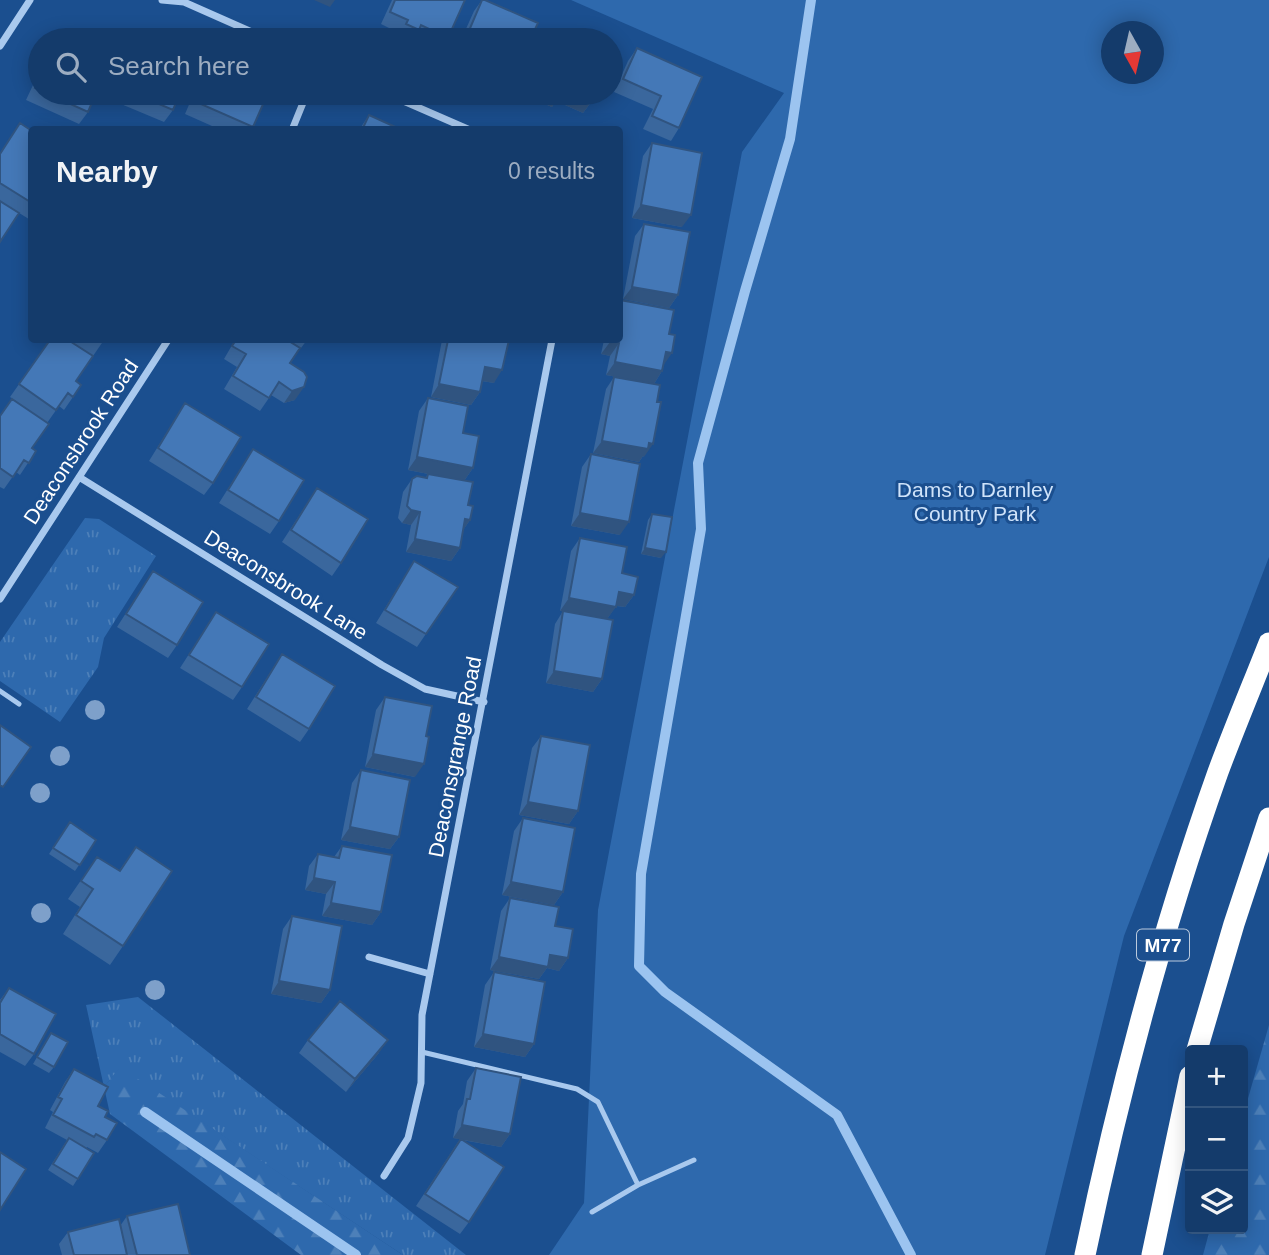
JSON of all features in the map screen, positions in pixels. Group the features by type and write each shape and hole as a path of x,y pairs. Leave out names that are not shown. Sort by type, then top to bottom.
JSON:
{"highway":[{"name":"M77","path":"1085,1255 1110,1132 1174,908 1219,772 1269,643"},
{"path":"1198,1045 1234,923 1269,818"},
{"path":"1152,1255 1185,1100"}],"street":[{"path":"0,46 30,0"},
{"path":"162,0 184,2 243,28"},
{"path":"294,126 302,105"},
{"path":"413,105 461,126"},
{"name":"Deaconsbrook Road","path":"0,599 166,343"},
{"name":"Deaconsgrange Road","path":"384,1176 408,1139 421,1083 422,1015 551,343"},
{"name":"Deaconsbrook Lane","path":"79,477 425,689 484,702"},
{"path":"369,957 430,974"}],"lane":[{"path":"0,691 19,704"},
{"path":"422,1052 577,1089 598,1102 638,1185"},
{"path":"592,1212 638,1185 694,1160"}],"green space":[{"name":"Dams to Darnley Country Park","path":"571,0 1269,0 1269,557 1124,936 1045,1255 549,1255 584,1203 598,910 742,152 784,93"},
{"path":"85,518 99,519 156,556 104,638 98,667 60,722 0,681 0,642"},
{"path":"138,997 466,1255 403,1255 120,1068 104,1087 86,1005"},
{"path":"1269,1025 1269,1255 1203,1255 1209,1234 1248,1234 1248,1098"},
{"path":"120,1067 403,1255 301,1255 110,1114 104,1087"}],"building":[{"path":"395,0 465,0 452,28 427,28 421,25 420,28 415,28 406,24 408,20 390,12"},
{"path":"482,0 538,23 536,28 470,28"},
{"path":"637,48 702,77 679,128 652,116 661,96 623,79"},
{"path":"73,105 91,105 88,112"},
{"path":"161,105 175,105 173,110"},
{"path":"203,105 263,105 253,126"},
{"path":"369,115 393,126 364,126"},
{"path":"20,123 28,128 28,200 0,183 0,154"},
{"path":"652,143 702,153 691,215 641,205"},
{"path":"0,201 19,213 0,242"},
{"path":"644,224 690,232 678,295 632,287"},
{"path":"623,301 674,310 669,334 675,335 672,353 666,352 662,371 615,362 619,343 623,343"},
{"path":"48,343 73,343 93,356 76,381 81,385 73,397 68,393 56,410 19,384"},
{"path":"234,343 292,343 300,348 290,363 307,377 304,387 292,391 279,382 269,398 233,376 246,354 232,346"},
{"path":"447,343 508,343 502,370 485,367 480,392 439,384"},
{"path":"614,377 660,385 657,402 661,402 653,444 649,443 648,449 602,441"},
{"path":"428,398 468,406 463,433 479,436 473,468 417,457"},
{"path":"12,399 49,424 32,448 36,451 29,463 24,460 13,477 0,468 0,416"},
{"path":"185,403 241,437 213,483 158,448"},
{"path":"253,449 304,480 279,521 228,490"},
{"path":"591,454 640,464 629,522 580,513"},
{"path":"428,474 473,482 468,505 473,506 470,520 465,519 460,548 415,539 420,512 407,506 412,479 417,476 427,478"},
{"path":"317,488 368,519 341,563 291,530"},
{"path":"652,514 672,517 666,552 645,548"},
{"path":"580,538 627,547 622,573 638,577 634,595 619,592 616,607 569,598"},
{"path":"414,561 458,587 426,634 385,610"},
{"path":"153,571 203,602 177,645 126,614"},
{"path":"563,611 613,620 602,679 554,671"},
{"path":"216,612 269,644 242,687 189,655"},
{"path":"282,654 335,686 309,729 256,697"},
{"path":"385,697 432,706 424,764 373,754"},
{"path":"0,725 31,747 3,787 0,785"},
{"path":"541,736 590,745 578,811 528,802"},
{"path":"361,770 410,780 399,837 350,827"},
{"path":"523,818 575,828 563,892 511,882"},
{"path":"70,822 96,840 80,865 53,848"},
{"path":"342,846 392,855 381,912 331,903 335,882 314,878 318,854 339,858"},
{"path":"136,847 172,871 123,946 76,915 93,889 81,881 97,857 120,871"},
{"path":"510,898 559,907 555,926 573,929 568,958 550,955 548,967 499,957"},
{"path":"292,916 342,926 330,990 279,981"},
{"path":"494,972 545,982 534,1044 483,1034"},
{"path":"9,988 56,1014 34,1054 0,1034 0,1003"},
{"path":"340,1001 388,1040 355,1079 308,1040"},
{"path":"51,1033 68,1042 54,1067 37,1057"},
{"path":"476,1068 521,1077 510,1134 462,1125"},
{"path":"74,1069 108,1087 98,1106 108,1111 105,1117 117,1123 107,1140 96,1134 94,1137 53,1115 62,1099 58,1097"},
{"path":"69,1138 94,1153 78,1179 53,1164"},
{"path":"461,1139 504,1167 469,1222 425,1194"},
{"path":"0,1152 26,1169 0,1210"},
{"path":"178,1204 190,1255 137,1255 127,1216"},
{"path":"119,1219 127,1255 74,1255 68,1232"}],"waterway":[{"path":"811,0 790,139 698,463 701,529 641,874 639,966 665,992 837,1115 911,1255"},
{"path":"145,1112 356,1255"}]}
